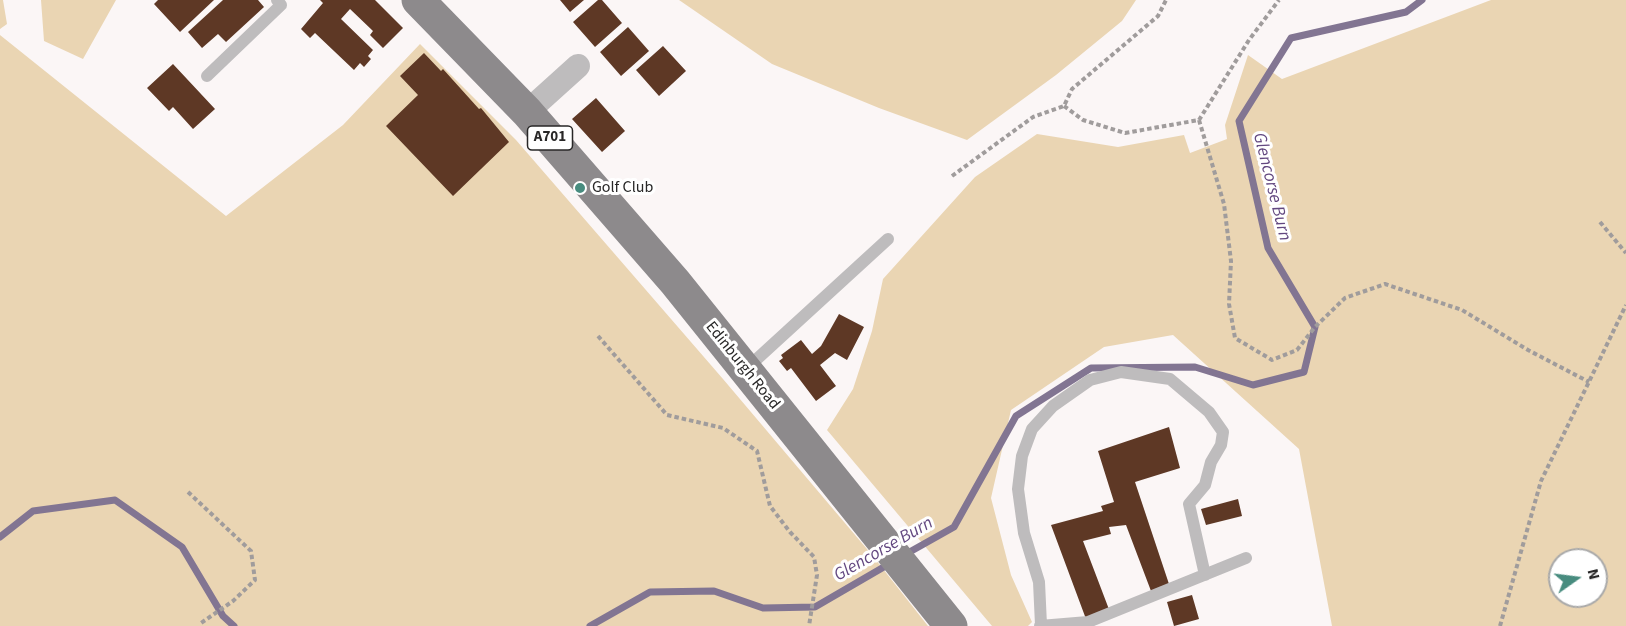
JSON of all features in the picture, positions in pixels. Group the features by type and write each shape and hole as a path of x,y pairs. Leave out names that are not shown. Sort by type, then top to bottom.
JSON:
{"main road":[{"name":"Edinburgh Road","path":"418,0 527,112 675,282 951,626"}],"street":[{"path":"527,112 578,66"}],"lane":[{"path":"207,76 281,5 277,0"},
{"path":"745,370 888,239"},
{"path":"1205,575 1189,504 1205,484 1211,462 1221,445 1223,432 1209,412 1170,379 1121,372 1090,380 1053,406 1032,429 1022,456 1018,489 1024,533 1039,582 1041,625 1088,622 1205,575 1246,558"}],"path":[{"path":"952,176 1033,117 1064,106 1072,89 1158,16 1166,0"},
{"path":"1064,106 1083,120 1125,133 1199,120 1249,40 1279,0"},
{"path":"1199,120 1224,204 1231,261 1229,304 1235,338 1272,360 1297,350 1315,327 1345,298 1385,284 1462,310 1528,350 1589,382"},
{"path":"1600,222 1626,254"},
{"path":"1500,626 1541,481 1626,305"},
{"path":"598,336 667,415 723,428 757,451 770,506 790,532 814,556 817,575 809,626"},
{"path":"188,492 251,551 255,580 233,601 201,623"}],"shaded area":[{"path":"0,0 3,0 7,24 0,29"},
{"path":"41,0 116,0 83,59 44,41"},
{"path":"679,0 1136,0 1122,21 1056,75 967,140 879,108 772,64"},
{"path":"1491,0 1626,0 1626,626 1332,626 1299,449 1173,335 1104,347 1011,410 991,498 1011,575 1032,622 1028,626 992,626 827,430 853,389 872,331 883,279 975,177 1037,134 1118,147 1184,135 1190,153 1227,139 1225,125 1248,55 1282,79"},
{"path":"0,35 226,216 343,125 420,44 516,140 723,379 872,555 928,626 0,626"}],"building":[{"path":"158,0 214,0 180,32 154,4"},
{"path":"223,0 258,0 264,7 226,42 218,34 202,48 188,32"},
{"path":"320,0 375,0 403,28 383,48 370,35 373,31 350,9 341,19 373,50 368,56 371,59 364,67 360,63 354,70 315,33 310,38 301,29 323,3"},
{"path":"560,0 584,0 570,12"},
{"path":"598,0 602,0 622,23 595,47 573,22"},
{"path":"628,27 649,51 621,76 600,52"},
{"path":"663,46 686,71 659,96 636,70"},
{"path":"424,53 441,71 443,69 479,109 481,108 509,142 453,196 386,126 418,95 400,76"},
{"path":"173,64 215,109 193,129 173,107 169,111 147,88"},
{"path":"596,98 625,131 602,152 572,119"},
{"path":"839,314 864,327 847,360 835,353 820,365 836,386 816,401 791,368 787,371 779,361 783,358 781,355 801,340 812,354 821,346"},
{"path":"1169,427 1180,468 1135,482 1170,587 1151,591 1126,525 1109,527 1111,534 1083,541 1110,612 1086,619 1051,525 1103,511 1101,506 1114,502 1098,451"},
{"path":"1238,499 1242,516 1206,525 1201,509"},
{"path":"1192,595 1199,619 1174,626 1167,602"}],"waterway":[{"name":"Glencorse Burn","path":"906,554 954,527 1016,416 1091,368 1195,367 1253,385 1304,372 1315,327 1268,248 1239,121 1291,38 1406,12 1422,0"},
{"name":"Glencorse Burn","path":"0,537 33,511 115,500 182,547 223,616 234,626"},
{"name":"Glencorse Burn","path":"590,626 650,592 714,591 763,608 815,607 889,564"}],"place":[{"name":"Golf Club","path":"580,188"}]}
